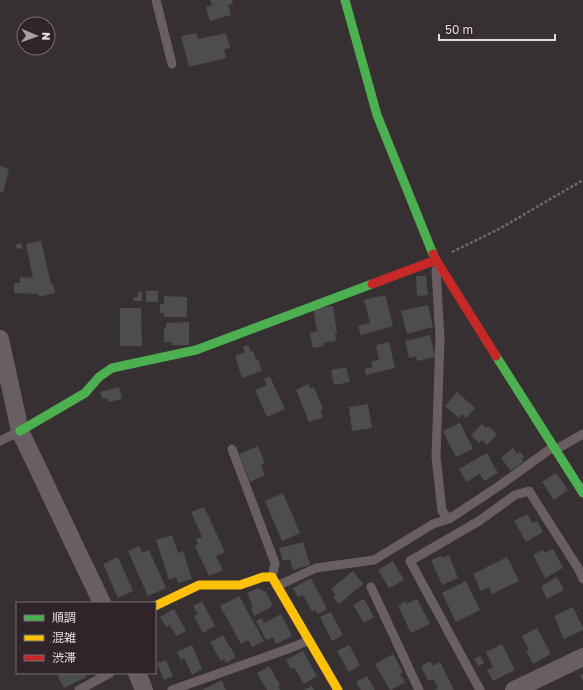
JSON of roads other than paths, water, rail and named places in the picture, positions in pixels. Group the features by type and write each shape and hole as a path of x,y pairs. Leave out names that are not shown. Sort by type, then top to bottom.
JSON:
{"street":[{"path":"345,0 378,115 436,260 583,493"},
{"path":"20,431 85,393 99,377 112,368 196,350 436,260"},
{"path":"0,339 20,431 102,602"},
{"path":"156,606 198,585 240,585 263,577 272,577 338,690"},
{"path":"520,689 583,657"},
{"path":"137,674 144,690"}],"lane":[{"path":"156,0 172,64"},
{"path":"436,260 440,338 436,457 442,511 449,519"},
{"path":"0,440 20,431"},
{"path":"277,586 316,568 374,560 433,524 449,519 554,449 583,434"},
{"path":"232,449 275,563 272,577"},
{"path":"480,690 410,561 479,521 515,495 529,491 578,568 583,579"},
{"path":"370,587 419,690"},
{"path":"172,690 309,640"},
{"path":"79,690 108,674"}]}
